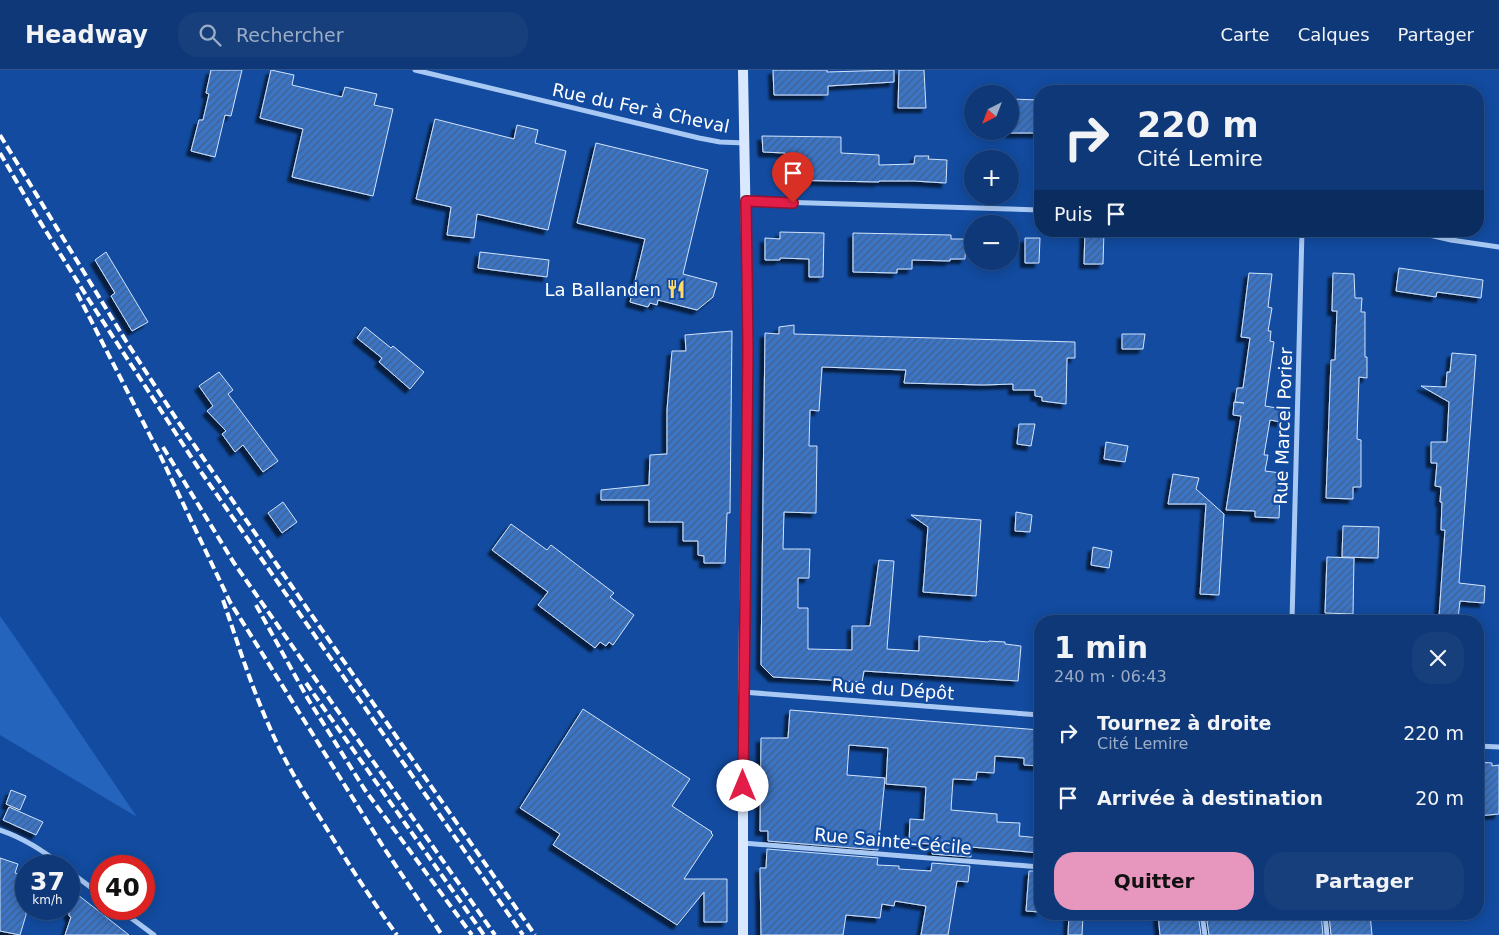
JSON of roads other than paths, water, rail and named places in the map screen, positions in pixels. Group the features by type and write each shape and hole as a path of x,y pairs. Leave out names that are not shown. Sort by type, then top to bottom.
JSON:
{"street":[{"name":"Rue du Fer à Cheval","path":"415,70 700,138 720,142 745,143"},
{"path":"743,70 748,349 743,692 743,935"},
{"path":"746,201 922,208 1034,210"},
{"name":"Rue Marcel Porier","path":"1292,615 1302,237"},
{"path":"1438,237 1499,247"},
{"name":"Rue du Dépôt","path":"743,692 1034,715"},
{"path":"1484,746 1499,747"},
{"path":"0,830 28,842 47,855"},
{"name":"Rue Sainte-Cécile","path":"743,843 1034,867"},
{"path":"134,920 154,935"},
{"path":"1203,920 1205,935"},
{"path":"1326,920 1327,935"}],"railway":[{"path":"0,135 126,341 179,423 535,935"},
{"path":"0,153 89,300 199,469 523,935"},
{"path":"77,293 160,455 230,602 384,848 442,935"},
{"path":"163,447 234,563 495,935"},
{"path":"223,600 245,665 281,752 340,850 397,935"},
{"path":"256,605 308,699 365,790 472,935"},
{"path":"306,683 484,935"}],"place":[{"name":"La Ballanden","path":"676,289"}]}
